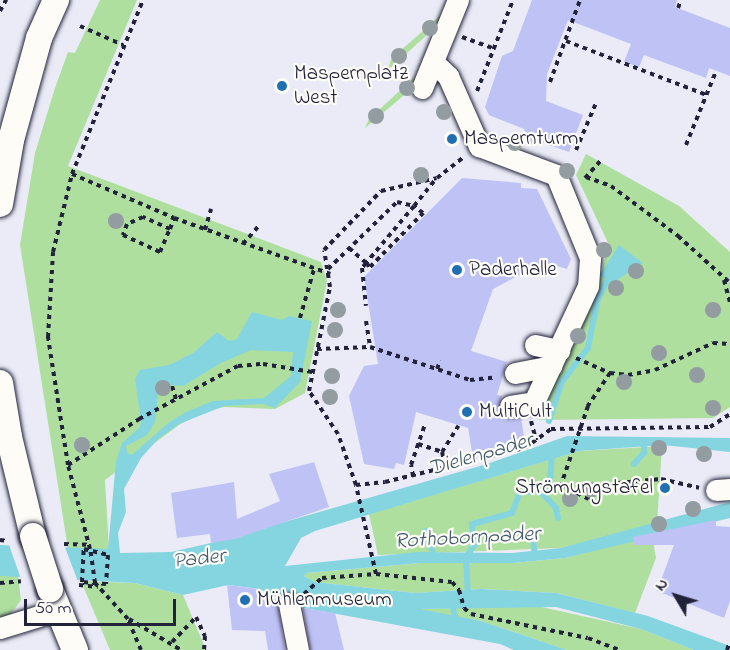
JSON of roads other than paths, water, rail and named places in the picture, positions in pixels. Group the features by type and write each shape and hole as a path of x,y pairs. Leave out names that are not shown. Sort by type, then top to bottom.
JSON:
{"main road":[{"path":"0,204 11,140 39,38 56,0"},
{"path":"0,383 9,437 33,536 54,600 75,650"}],"street":[{"path":"422,88 458,0"},
{"path":"433,62 448,76 467,113 479,146 556,175 590,258 588,286 534,402 510,406"},
{"path":"535,345 555,358"},
{"path":"510,374 555,358"},
{"path":"0,628 54,600"},
{"path":"289,604 298,650"}],"water":[{"path":"619,245 643,263 611,284 600,275"},
{"name":"Pader","path":"252,312 282,320 289,316 312,321 300,382 275,408 263,404 224,406 179,424 159,438 141,458 124,489 126,512 118,533 120,553 171,552 211,543 487,464 567,436 730,438 730,452 663,445 579,451 315,531 301,538 285,566 418,552 512,553 561,548 730,502 730,518 565,558 513,563 421,563 306,573 304,576 315,582 415,593 481,589 556,593 648,616 730,646 730,650 694,650 641,629 556,607 420,609 481,621 567,650 514,650 500,644 299,607 259,589 228,585 183,595 135,583 0,576 0,545 108,549 116,461 122,443 140,427 135,379 140,370 169,365 193,353 217,332 229,341 237,339","holes":["251,350 293,352 291,376 264,398 213,401 186,412 168,423 132,455 127,453 126,446 147,435 155,422 159,384 183,386 221,363"]}],"waterway":[{"path":"549,421 561,383 588,348 597,301 610,274"},
{"path":"634,464 644,453 644,442"},
{"name":"Rothobornpader","path":"468,597 466,557 475,544 472,524 512,513 520,492 541,492 550,482 552,452"},
{"path":"541,492 556,508 558,518"},
{"name":"Rothobornpader","path":"425,531 435,558"},
{"name":"Rothobornpader","path":"533,540 535,556"},
{"path":"451,601 457,623"}],"place":[{"name":"Maspernplatz West","path":"282,86"},
{"name":"Maspernturm","path":"452,139"},
{"name":"Paderhalle","path":"457,270"},
{"name":"MultiCult","path":"467,412"},
{"name":"Strömungstafel","path":"665,488"},
{"name":"Mühlenmuseum","path":"245,600"}],"water label":[{"name":"Dielenpader","path":"481,456"}]}
